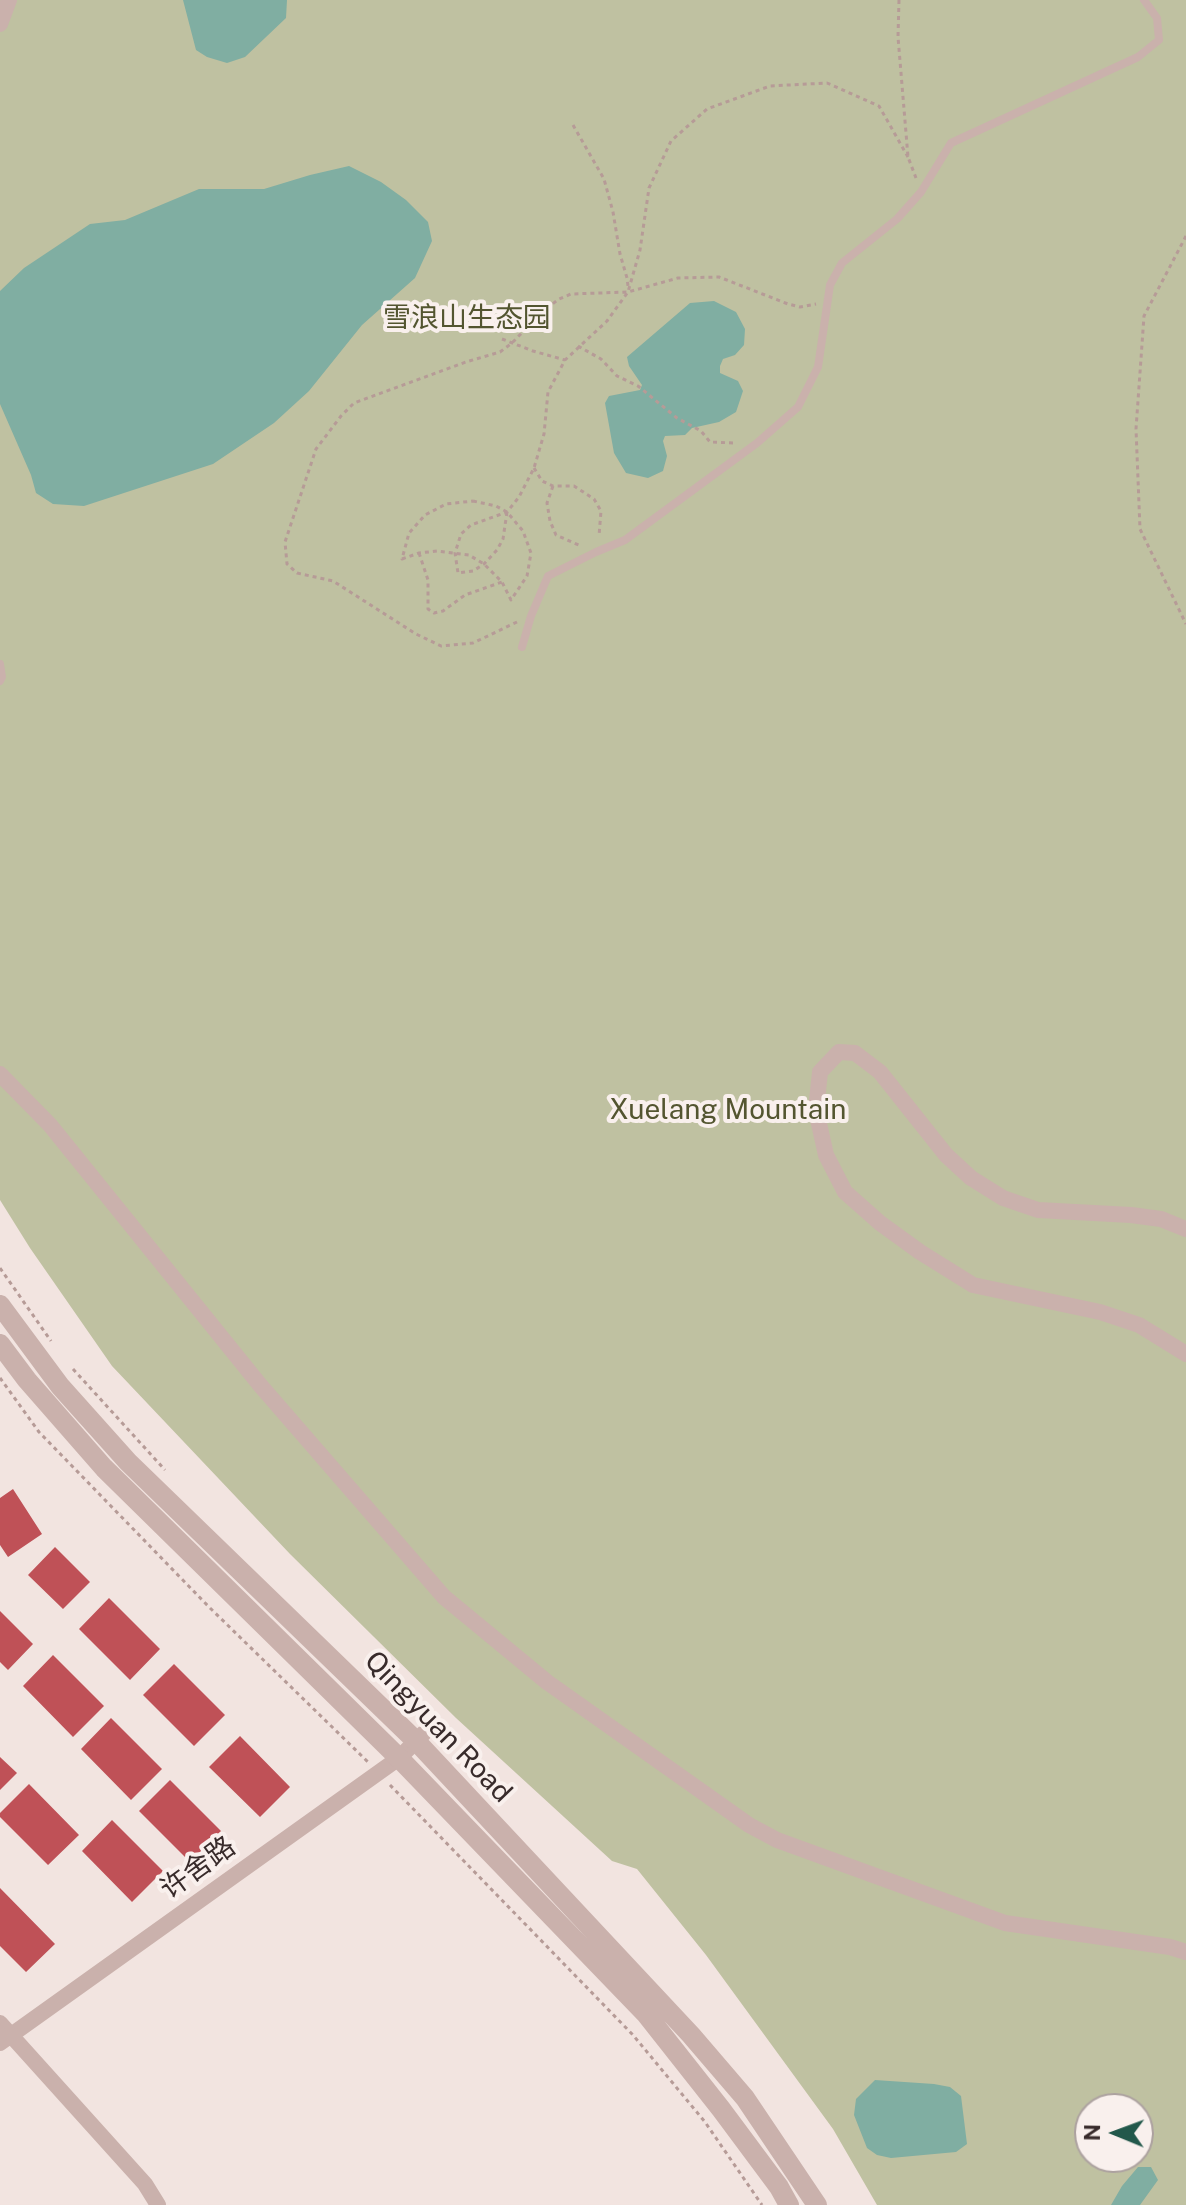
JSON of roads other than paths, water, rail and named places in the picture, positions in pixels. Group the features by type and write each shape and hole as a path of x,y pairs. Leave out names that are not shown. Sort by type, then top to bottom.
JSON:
{"street":[{"path":"0,24 9,0"},
{"path":"1186,1229 1161,1219 1131,1215 1038,1210 1003,1198 971,1178 946,1155 880,1072 855,1053 839,1052 820,1072 816,1110 826,1155 845,1192 880,1223 973,1285 1100,1312 1139,1325 1186,1354"},
{"path":"0,1074 50,1125 260,1385 444,1597 547,1682 749,1825 777,1840 1005,1923 1170,1947 1186,1952"},
{"name":"Qingyuan Road","path":"0,1305 60,1386 128,1462 421,1738 691,2035 745,2098 817,2205"},
{"name":"Qingyuan Road","path":"0,1344 27,1380 104,1468 399,1758 646,2014 721,2109 789,2205"},
{"name":"许舍路","path":"4,2034 399,1758 421,1738"},
{"path":"4,2034 145,2184 158,2205"}],"lane":[{"path":"522,647 548,576 625,540 757,443 798,407 818,367 830,285 842,263 897,219 921,192 951,143 1138,57 1159,40 1157,18 1144,0"},
{"path":"0,664 0,681"}],"water":[{"path":"183,0 287,0 286,18 245,57 227,63 196,50"},
{"path":"349,166 381,182 406,200 428,222 432,241 415,278 362,325 309,391 274,423 213,464 84,506 53,504 36,493 0,404 0,291 24,268 90,224 125,220 199,189 264,189"},
{"path":"714,301 736,312 745,329 744,345 735,355 723,359 720,366 720,373 738,381 743,391 736,412 719,422 692,428 685,435 665,436 663,441 667,456 663,471 648,478 626,473 614,453 605,403 609,396 640,390 642,385 629,366 627,357 690,303"},
{"path":"875,2080 950,2087 961,2096 967,2144 956,2152 891,2158 877,2155 867,2148 854,2115 856,2099"},
{"path":"1133,2173 1154,2173 1158,2180 1140,2205 1111,2205"}],"park label":[{"name":"雪浪山生态园","path":"467,318"},
{"name":"Xuelang Mountain","path":"728,1110"}]}
